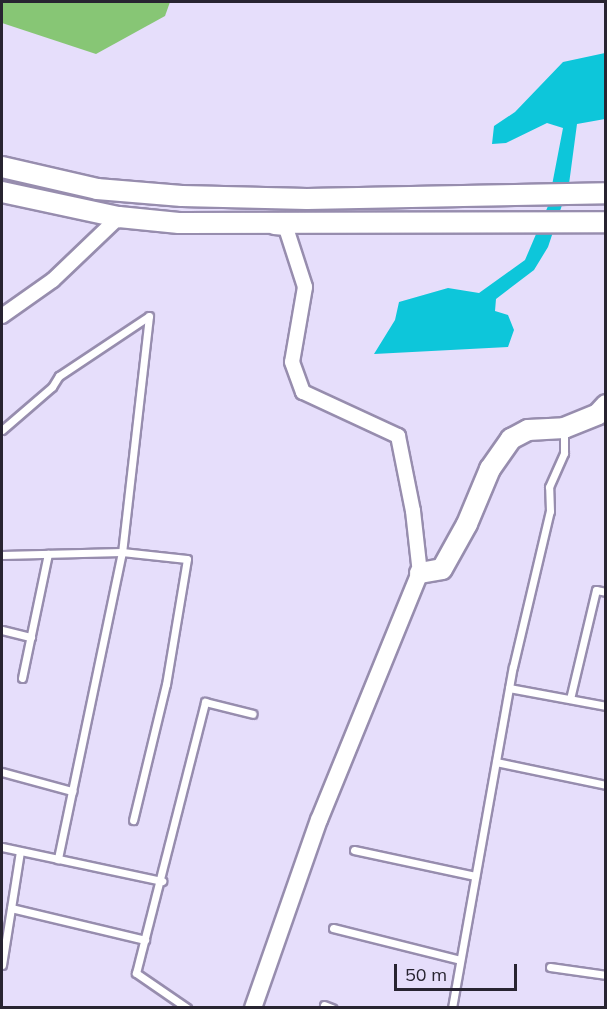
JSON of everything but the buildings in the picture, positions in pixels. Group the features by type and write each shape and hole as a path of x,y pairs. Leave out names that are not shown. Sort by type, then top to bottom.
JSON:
{"main road":[{"path":"2,168 97,189 182,196 307,199 606,193"},
{"path":"2,192 119,217 179,223 606,222"},
{"path":"420,573 442,569 467,524 490,469 511,439 528,430 564,428 598,414 606,405"}],"street":[{"path":"2,316 53,280 119,217"},
{"path":"179,223 286,228 304,287 292,362 303,392 398,436 413,511 420,573 319,820 253,1008"}],"lane":[{"path":"2,430 52,387 59,376 149,316 122,552 58,859"},
{"path":"452,1008 509,688 550,511 549,488 564,453 564,428"},
{"path":"2,555 122,552 187,558 166,684 133,820"},
{"path":"22,678 48,554"},
{"path":"570,699 597,590 606,592"},
{"path":"2,630 31,637"},
{"path":"509,688 606,706"},
{"path":"187,1008 136,973 162,880 205,702 253,714"},
{"path":"496,762 606,785"},
{"path":"2,772 72,792"},
{"path":"2,848 162,880"},
{"path":"354,850 475,876"},
{"path":"2,965 20,851"},
{"path":"11,908 145,940"},
{"path":"333,928 460,960"},
{"path":"550,967 606,975"},
{"path":"324,1005 332,1008"}],"green space":[{"path":"2,2 170,2 165,16 96,54 2,23"}],"water":[{"path":"605,53 605,119 577,124 569,184 548,247 534,270 496,299 495,311 508,315 514,330 508,347 374,354 395,320 399,302 448,288 479,293 525,260 548,206 563,128 547,123 506,143 492,144 494,126 515,112 563,62"}]}
